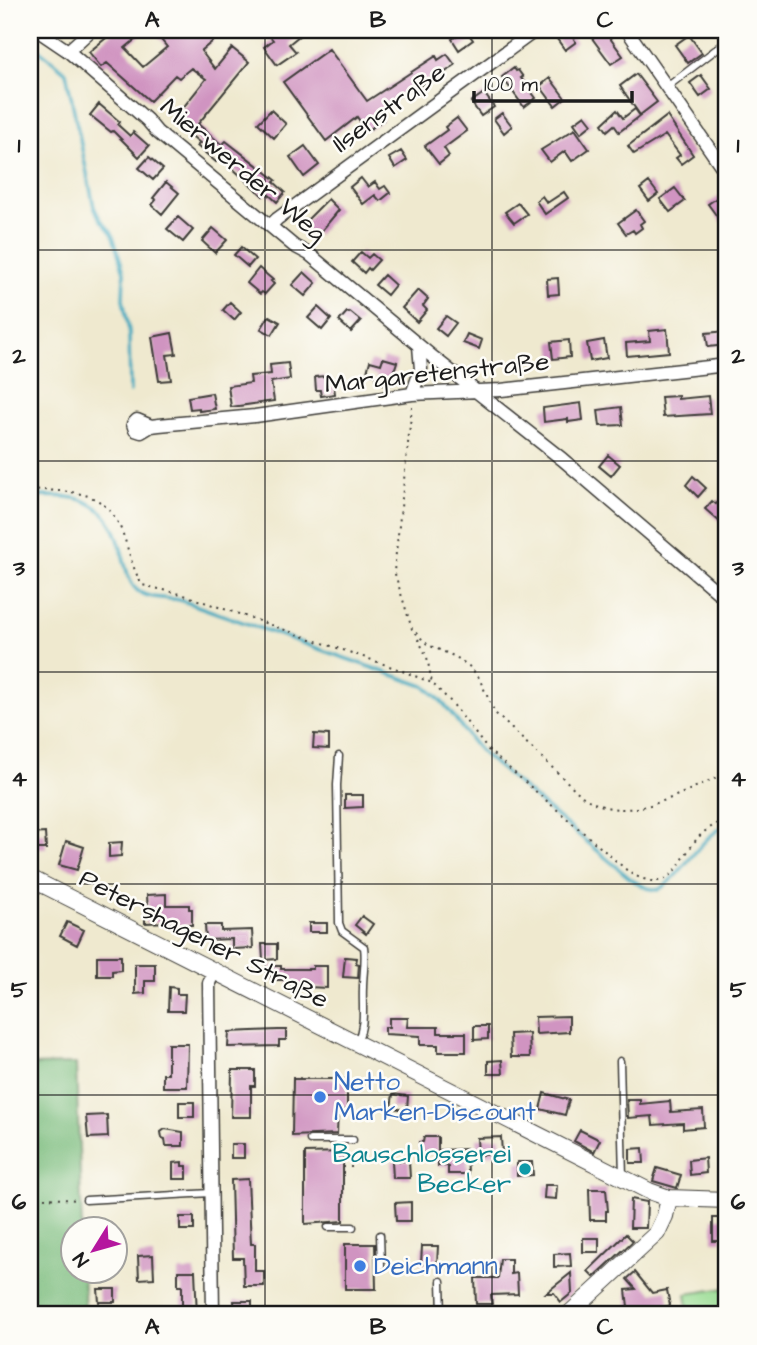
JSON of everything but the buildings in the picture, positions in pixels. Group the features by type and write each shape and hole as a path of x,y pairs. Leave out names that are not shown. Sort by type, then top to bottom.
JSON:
{"street":[{"name":"Mierwerder Weg","path":"37,30 68,51 134,108 157,132 294,246 309,254 562,459 727,600"},
{"path":"68,51 90,30"},
{"name":"Ilsenstraße","path":"271,226 346,167 536,30"},
{"path":"627,30 727,174"},
{"path":"412,394 421,369 419,345"},
{"name":"Margaretenstraße","path":"151,426 412,394 475,391 727,365"},
{"name":"Petershagener Straße","path":"30,878 622,1179 670,1198 727,1200"},
{"path":"213,1315 209,983 214,971"},
{"path":"568,1315 657,1233 670,1198"}],"lane":[{"path":"667,87 727,41"},
{"name":"Petershagener Straße","path":"339,757 339,923 342,931 363,947 365,954 362,995 364,1019 356,1044"},
{"path":"620,1061 624,1171 622,1179"},
{"path":"310,1140 353,1140"},
{"path":"86,1200 211,1193"},
{"path":"328,1227 353,1227"},
{"path":"380,1235 381,1266"},
{"path":"441,1281 442,1315"}],"path":[{"path":"412,394 394,571 404,610 427,657 432,683"},
{"path":"30,489 88,494 103,502 118,523 132,565 142,585 181,594 432,683 452,703 488,750 630,873 647,882 666,878 703,833 727,818"},
{"path":"418,638 470,667 478,676 495,713 594,805 623,810 665,801 718,777 727,777"},
{"path":"292,1078 348,1079 348,1084 353,1084"},
{"path":"343,1167 353,1167"},
{"path":"30,1197 86,1200"}],"green space":[{"path":"76,1064 82,1216 60,1216 60,1286 84,1286 85,1313 30,1315 30,1065"},
{"path":"726,1288 727,1315 689,1315 686,1294"}],"waterway":[{"path":"30,60 37,43"},
{"path":"37,48 66,72 94,207 112,233 124,272 123,299 129,331 130,392"},
{"path":"30,496 75,498 102,512 117,535 132,584 142,594 180,600 424,686 449,710 484,755 632,880 647,888 658,890 668,883 708,838 727,825"},
{"path":"30,683 30,693"}],"place":[{"name":"Netto Marken-Discount","path":"320,1097"},
{"name":"Bauschlosserei Becker","path":"525,1169"},
{"name":"Deichmann","path":"360,1266"}]}
